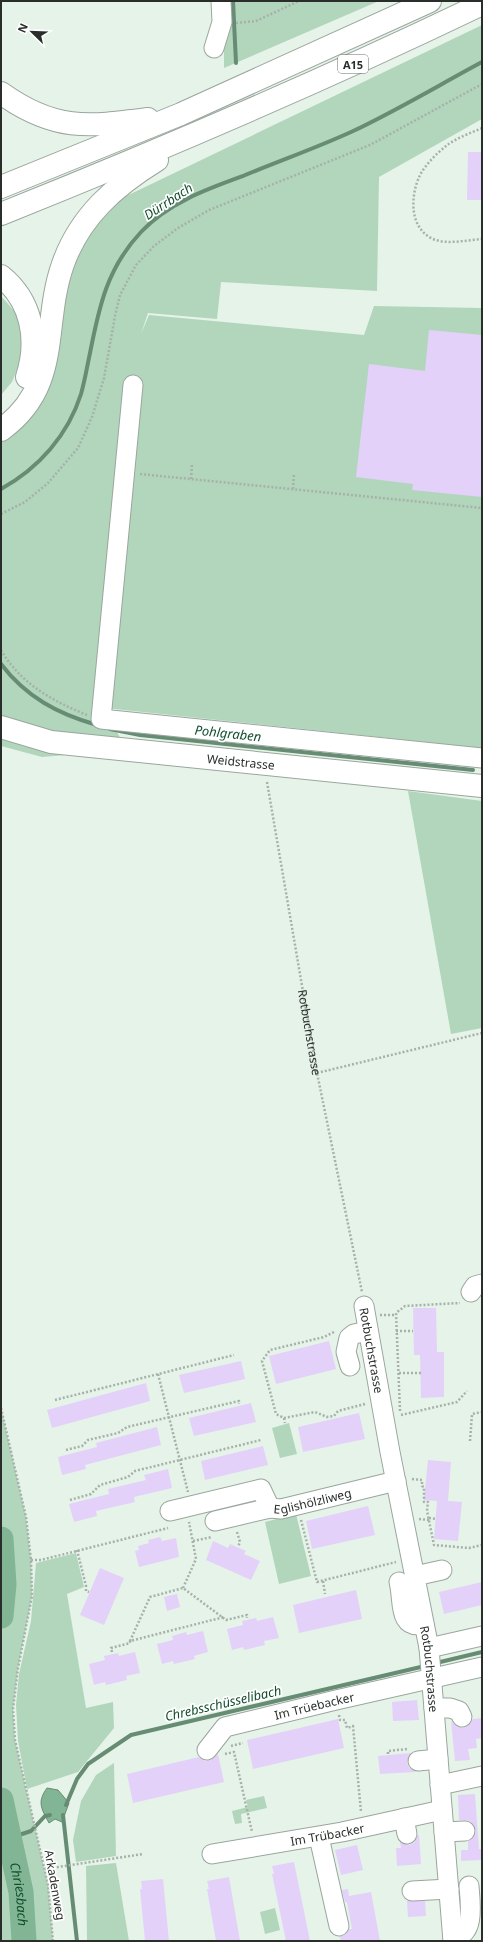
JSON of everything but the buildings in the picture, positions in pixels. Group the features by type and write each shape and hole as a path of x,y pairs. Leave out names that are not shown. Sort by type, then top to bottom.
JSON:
{"main road":[{"name":"A15","path":"1,188 180,114 430,1"},
{"name":"A15","path":"1,214 234,117 374,55 482,4"},
{"path":"1,93 21,106 43,117 78,125 110,124 180,114"},
{"path":"1,430 24,409 33,397 42,378 48,355 59,275 68,250 83,224 102,201 139,172 234,117"},
{"path":"1,276 15,290 24,304 32,326 33,342 32,360 26,378 16,396 1,411"},
{"name":"Weidstrasse","path":"1,727 51,742 482,786"}],"street":[{"path":"214,48 222,22 221,1"},
{"path":"133,385 126,473 101,719 482,758"},
{"name":"Rotbuchstrasse","path":"364,1306 368,1331 392,1417 394,1451 403,1480 407,1579 424,1624 430,1663 453,1939"},
{"path":"350,1366 346,1352 349,1338 354,1334 368,1331"},
{"name":"Eglishölzliweg","path":"183,1508 261,1489 270,1508 281,1509 403,1480"},
{"path":"215,1522 270,1508"},
{"path":"407,1579 442,1570"},
{"path":"430,1663 482,1636"},
{"path":"430,1663 482,1667"},
{"name":"Im Trüebacker","path":"207,1750 225,1727 385,1696 430,1663"},
{"path":"434,1708 450,1708 459,1711 462,1717"},
{"path":"407,1753 438,1759"},
{"path":"440,1785 482,1776"},
{"name":"Im Trübacker","path":"212,1854 319,1836 344,1839 406,1826 442,1810"},
{"path":"444,1832 465,1831"},
{"path":"319,1836 339,1926"},
{"path":"453,1939 462,1934 467,1927 470,1916 469,1886"},
{"path":"412,1890 449,1889"}],"path":[{"path":"242,24 256,21 299,1"},
{"path":"1,514 25,502 48,483 78,448 92,416 104,378 120,295 136,265 154,246 178,228 209,210 370,145 482,84"},
{"path":"482,128 447,145 428,163 416,185 413,200 414,215 418,226 434,239 443,242 482,239"},
{"path":"191,479 192,464"},
{"path":"126,473 482,508"},
{"path":"293,489 294,474"},
{"path":"1,650 6,659 33,688 71,708 101,719"},
{"name":"Rotbuchstrasse","path":"264,764 317,1073 364,1306"},
{"path":"317,1073 482,1033"},
{"path":"467,1391 457,1402 392,1417 399,1373 396,1313 405,1306 452,1304 473,1292"},
{"path":"338,1330 324,1337 270,1350 262,1361 276,1414 284,1418 315,1412 330,1418 338,1411 364,1405"},
{"path":"396,1331 414,1331"},
{"path":"297,1343 298,1347"},
{"path":"57,1401 96,1392 158,1374 189,1368 234,1355"},
{"path":"399,1373 421,1373"},
{"path":"158,1374 180,1459 183,1508 196,1559 183,1588"},
{"path":"68,1450 82,1446 88,1440 107,1437 118,1433 127,1427 144,1425 200,1412 239,1401 239,1404"},
{"name":"Arkadenweg","path":"1,1408 26,1517 32,1560 32,1596 18,1668 13,1709 15,1740 45,1868 51,1904 53,1941"},
{"path":"470,1441 472,1414 482,1412"},
{"path":"284,1418 285,1423"},
{"path":"70,1500 91,1494 100,1485 118,1482 128,1477 135,1471 154,1468 180,1459 250,1444 261,1440"},
{"path":"403,1480 424,1480 422,1486 424,1487 424,1502 428,1502 429,1518 434,1545 469,1548 482,1545"},
{"path":"32,1560 168,1528 183,1508"},
{"path":"300,1517 317,1582 400,1561"},
{"path":"429,1518 436,1519"},
{"path":"77,1550 86,1591 89,1592"},
{"path":"323,1581 326,1594"},
{"path":"130,1641 150,1597 183,1588 225,1617 226,1620 246,1615 247,1618"},
{"path":"112,1652 111,1648 130,1643 130,1641 178,1631 225,1617"},
{"path":"346,1722 347,1728 353,1726 362,1819"},
{"path":"230,1746 243,1743"},
{"path":"388,1754 388,1751 407,1753"},
{"path":"226,1754 234,1752 254,1838"},
{"path":"45,1868 143,1854"}],"shaded area":[{"path":"224,1 379,1 224,68"},
{"path":"482,25 482,119 379,177 377,291 221,282 217,319 148,313 141,334 149,315 364,335 374,306 482,308 482,748 105,708 126,750 42,757 1,746 1,430 10,424 52,324 93,212"},
{"path":"1,296 16,313 22,337 20,362 12,382 1,395"},
{"path":"408,791 482,801 482,1028 451,1034"},
{"path":"1,1408 26,1517 31,1560 32,1596 18,1668 13,1709 15,1740 48,1885 53,1941 1,1941"},
{"path":"289,1423 297,1454 280,1458 272,1428"},
{"path":"296,1514 311,1576 279,1584 265,1522"},
{"path":"76,1553 84,1587 67,1594 86,1708 113,1702 114,1728 78,1772 27,1789 18,1741 16,1705 19,1674 31,1621 36,1563"},
{"path":"114,1763 116,1856 76,1862 73,1840 81,1801 96,1775"},
{"path":"47,1788 58,1790 69,1803 62,1822 55,1819 49,1823 42,1809 41,1801"},
{"path":"264,1796 267,1808 241,1814 242,1823 235,1824 232,1811 248,1807 246,1800"},
{"path":"116,1863 129,1941 87,1941 86,1866"},
{"path":"275,1908 280,1930 265,1934 260,1912"}],"waterway":[{"path":"233,1 236,63"},
{"name":"Dürrbach","path":"1,489 15,481 40,461 60,437 68,423 81,394 101,304 112,274 129,246 152,222 176,205 202,192 324,144 368,124 482,62"},
{"name":"Pohlgraben","path":"1,664 21,686 44,703 56,710 97,725"},
{"name":"Pohlgraben","path":"110,729 140,735 473,770"},
{"name":"Chriesbach","path":"1,1539 4,1584 1,1616"},
{"name":"Chrebsschüsselibach","path":"436,1663 482,1652"},
{"name":"Chrebsschüsselibach","path":"66,1805 77,1779 88,1764 131,1735 425,1666"},
{"name":"Chriesbach","path":"1,1800 21,1892 24,1941"},
{"name":"Chrebsschüsselibach","path":"10,1838 31,1831 45,1816 50,1815"},
{"path":"63,1815 77,1941"}]}
